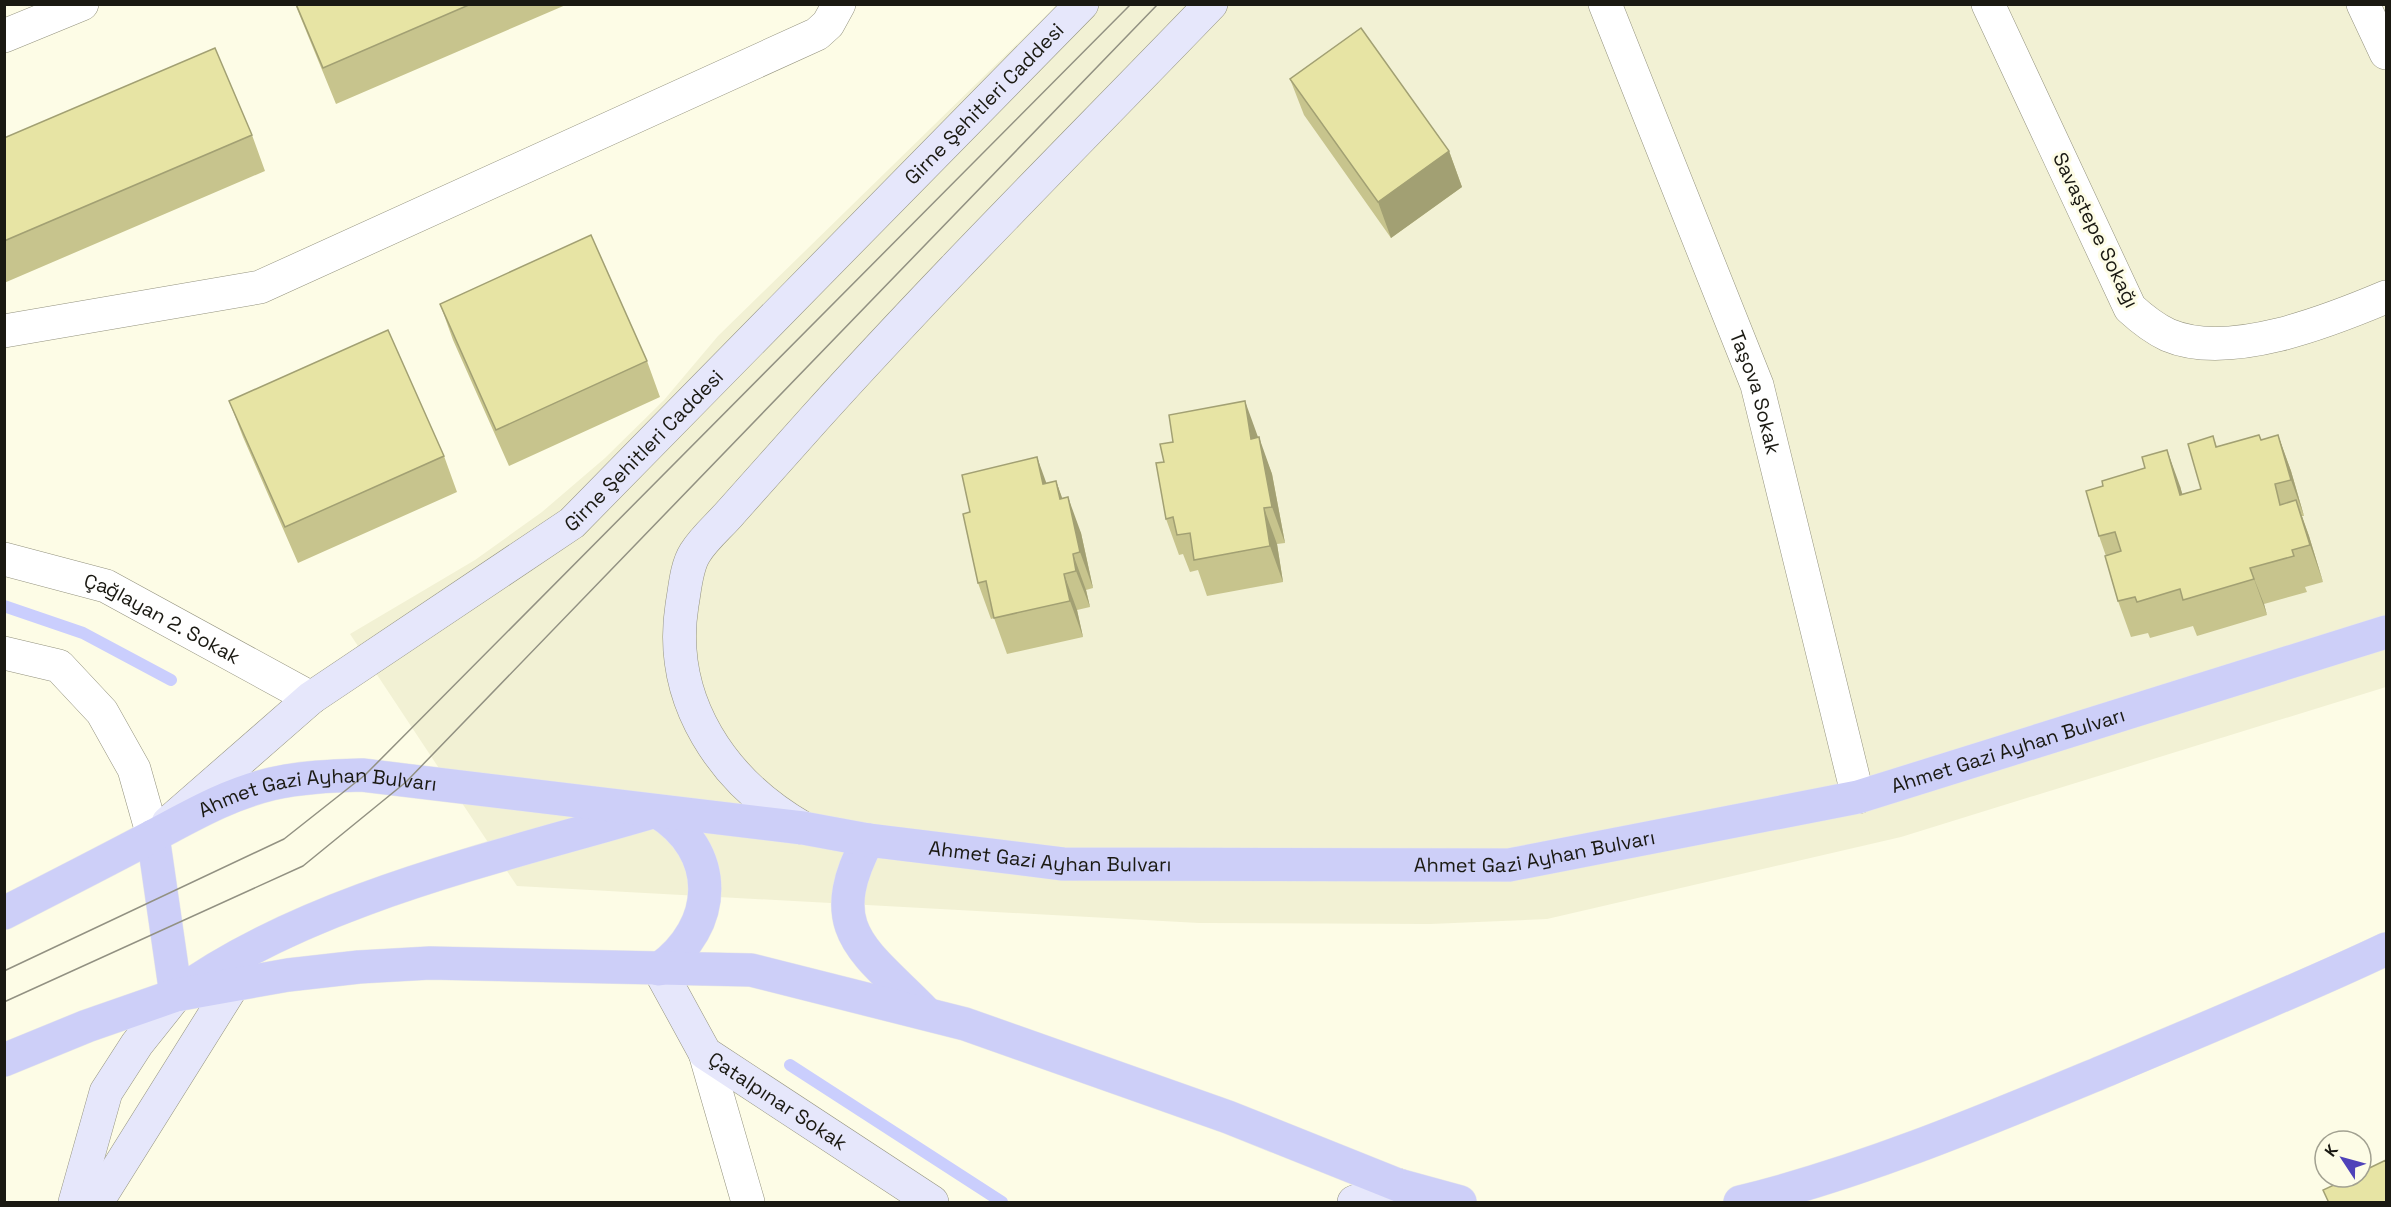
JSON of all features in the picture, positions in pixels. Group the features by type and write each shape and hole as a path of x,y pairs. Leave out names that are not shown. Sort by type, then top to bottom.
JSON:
{"main road":[{"name":"Ahmet Gazi Ayhan Bulvarı","path":"4,913 191,814 230,796 272,784 315,777 365,775 802,828 868,840 1063,864 1509,866 1858,797 2386,632"},
{"name":"Ahmet Gazi Ayhan Bulvarı","path":"656,811 672,821 685,834 695,850 705,885 699,924 689,942 659,969"},
{"path":"176,995 206,973 262,944 383,893 656,811"},
{"path":"153,836 176,995"},
{"path":"868,840 847,893 849,922 854,934 868,953 926,1013"},
{"path":"1740,1203 1778,1193 1980,1123 2328,977 2386,949"},
{"path":"4,1060 87,1026 176,995 288,975 359,967 430,963 751,970 926,1013 1070,1059 1228,1117 1398,1185 1460,1203"}],"street":[{"path":"4,36 82,4"},
{"path":"4,331 260,288 817,34 828,24 839,4"},
{"name":"Girne Şehitleri Caddesi","path":"153,836 231,765 312,698 572,523 1082,4"},
{"path":"802,828 774,812 732,773 706,736 693,705 684,675 680,645 684,593 694,553 865,362 1211,4"},
{"name":"Taşova Sokak","path":"1605,4 1757,385 1858,797"},
{"name":"Savaştepe Sokağı","path":"1988,4 2130,308 2148,324 2169,335 2191,341 2255,339 2296,332 2386,297"},
{"path":"2363,4 2386,53"},
{"name":"Çağlayan 2. Sokak","path":"4,559 106,586 312,698"},
{"path":"4,653 59,666 102,712 134,769 153,836"},
{"name":"Çatalpınar Sokak","path":"659,969 705,1053 932,1203"},
{"path":"97,1203 233,985"},
{"path":"75,1203 106,1092 137,1044 176,995"},
{"path":"705,1053 748,1203"},
{"path":"1354,1203 1398,1185"}],"shaded area":[{"path":"1057,5 2386,5 2386,687 1901,837 1547,919 1430,924 1199,923 517,886 350,634 475,560 542,512 605,458 664,400 718,336"}],"building":[{"path":"296,4 471,4 323,68"},
{"path":"1361,28 1449,151 1378,202 1290,79"},
{"path":"215,48 252,135 4,241 4,138"},
{"path":"591,235 647,361 496,430 440,304"},
{"path":"388,330 444,456 285,527 229,401"},
{"path":"1245,401 1251,439 1259,437 1272,507 1264,508 1270,546 1194,560 1190,533 1177,535 1173,517 1166,519 1156,463 1164,462 1160,444 1173,442 1169,415"},
{"path":"2259,435 2261,440 2278,435 2291,480 2275,484 2280,505 2296,500 2310,545 2292,550 2294,556 2250,568 2254,579 2183,600 2180,589 2137,602 2135,597 2118,601 2105,556 2121,551 2115,532 2099,536 2086,491 2103,486 2102,481 2145,468 2142,457 2167,450 2180,495 2201,489 2188,444 2213,436 2216,447"},
{"path":"1037,457 1043,484 1056,481 1060,499 1068,497 1080,552 1073,554 1076,571 1064,574 1070,601 994,618 986,581 978,583 963,514 970,512 962,475"},
{"path":"2386,1160 2386,1203 2329,1203 2323,1190 2325,1189 2373,1189 2373,1166"}],"waterway":[{"path":"4,606 83,633 171,680"},
{"path":"790,1065 1002,1202"}],"tram line":[{"path":"4,971 284,839 365,775 1131,4"},
{"path":"4,1002 303,866 406,782 1158,4"}]}
